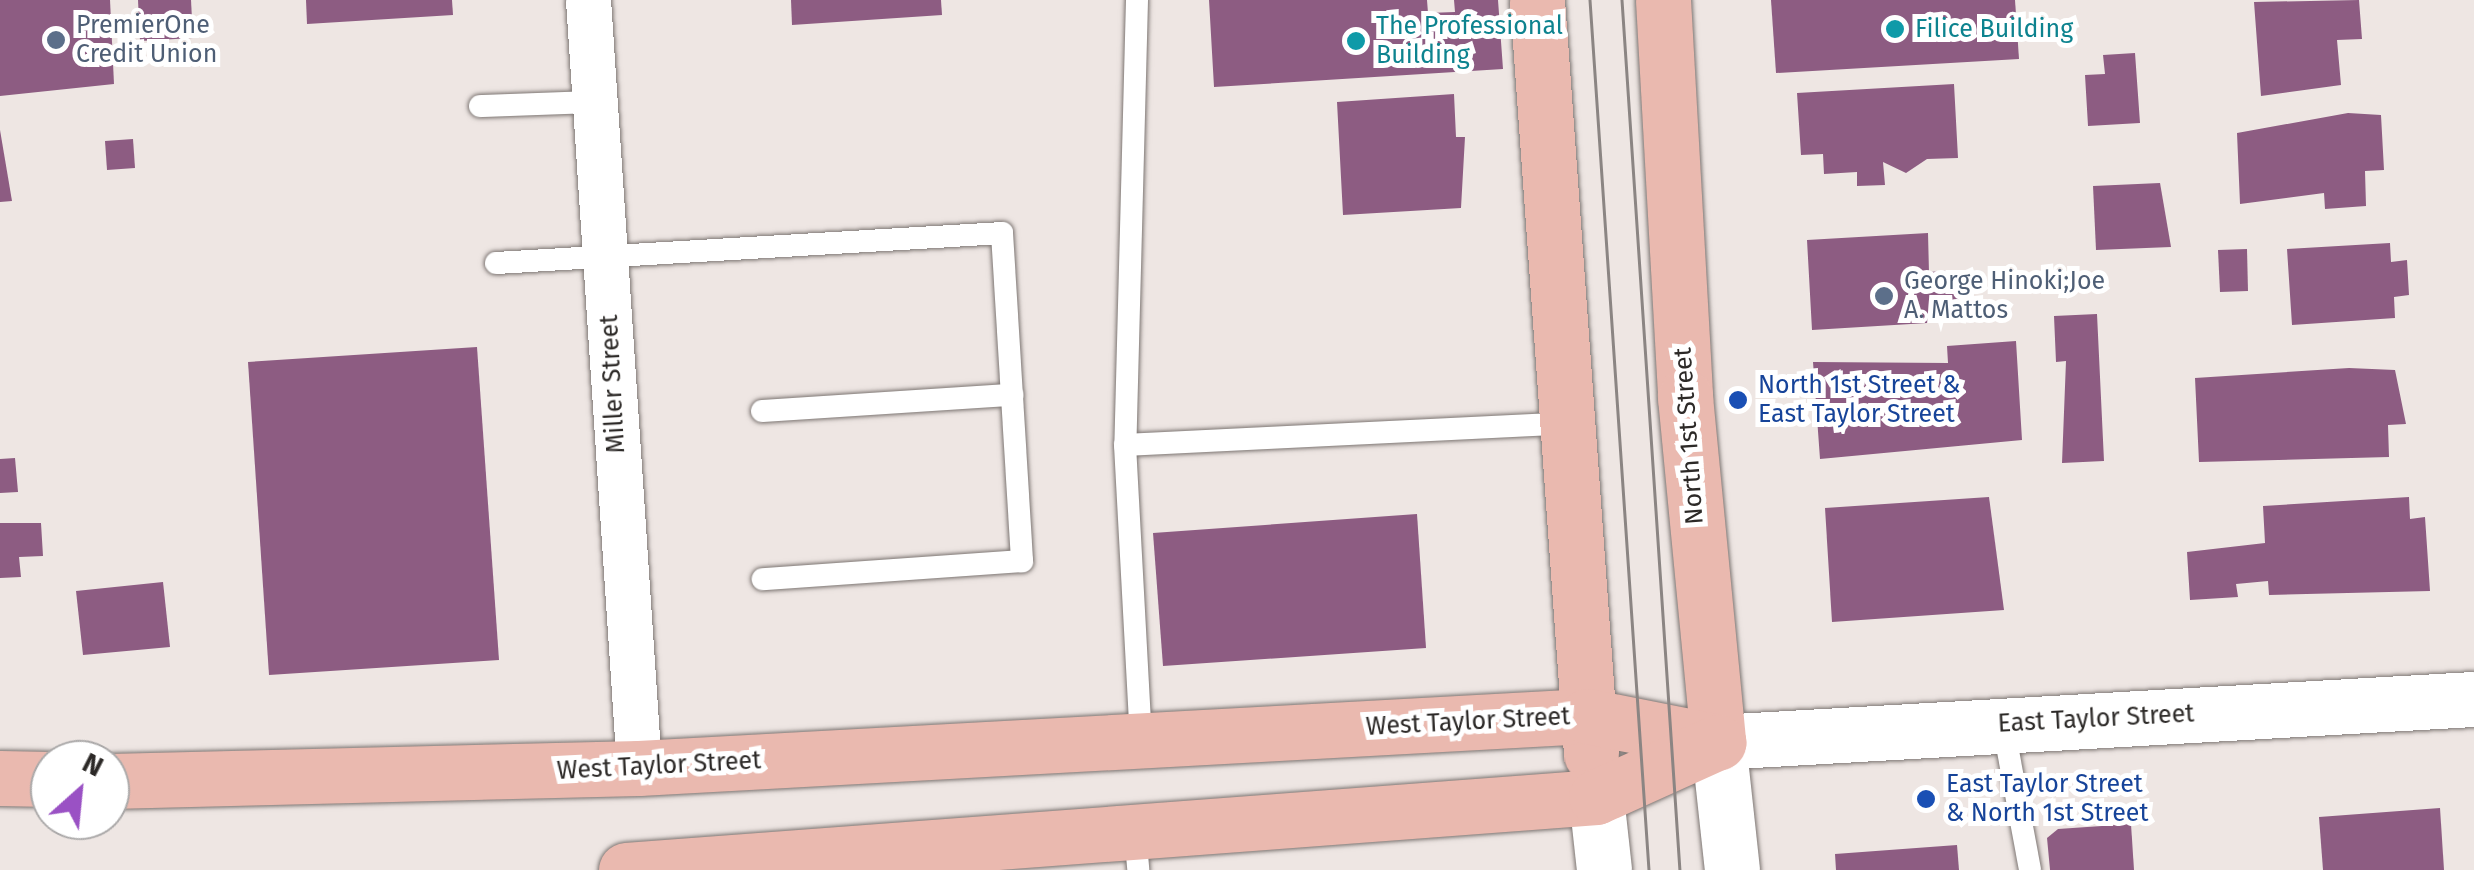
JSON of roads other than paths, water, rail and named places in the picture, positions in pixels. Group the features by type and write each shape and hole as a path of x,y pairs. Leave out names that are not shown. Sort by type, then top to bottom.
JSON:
{"main road":[{"path":"1537,0 1562,424 1586,716 1604,870"},
{"name":"North 1st Street","path":"1663,0 1685,397 1732,870"},
{"name":"East Taylor Street","path":"1718,742 2474,700"},
{"name":"West Taylor Street","path":"130,781 639,768 1586,716 1718,742"},
{"path":"626,870 1137,851 1596,797 1718,742"},
{"path":"0,778 30,779"}],"street":[{"name":"Miller Street","path":"588,0 639,768"}],"lane":[{"path":"1138,0 1125,446 1140,742"},
{"path":"480,106 595,102"},
{"path":"496,263 1002,232 1022,562 763,579"},
{"path":"762,411 1012,395"},
{"path":"1125,446 1562,424"},
{"path":"2003,724 2030,870"}],"tram line":[{"path":"1590,0 1649,870"},
{"path":"1622,0 1680,870"}],"place":[{"name":"Filice Building","path":"1895,29"},
{"name":"PremierOne Credit Union","path":"56,40"},
{"name":"The Professional Building","path":"1356,41"},
{"name":"George Hinoki;Joe A. Mattos","path":"1884,296"},
{"name":"North 1st Street & East Taylor Street","path":"1738,400"},
{"name":"East Taylor Street & North 1st Street","path":"1926,799"}]}
